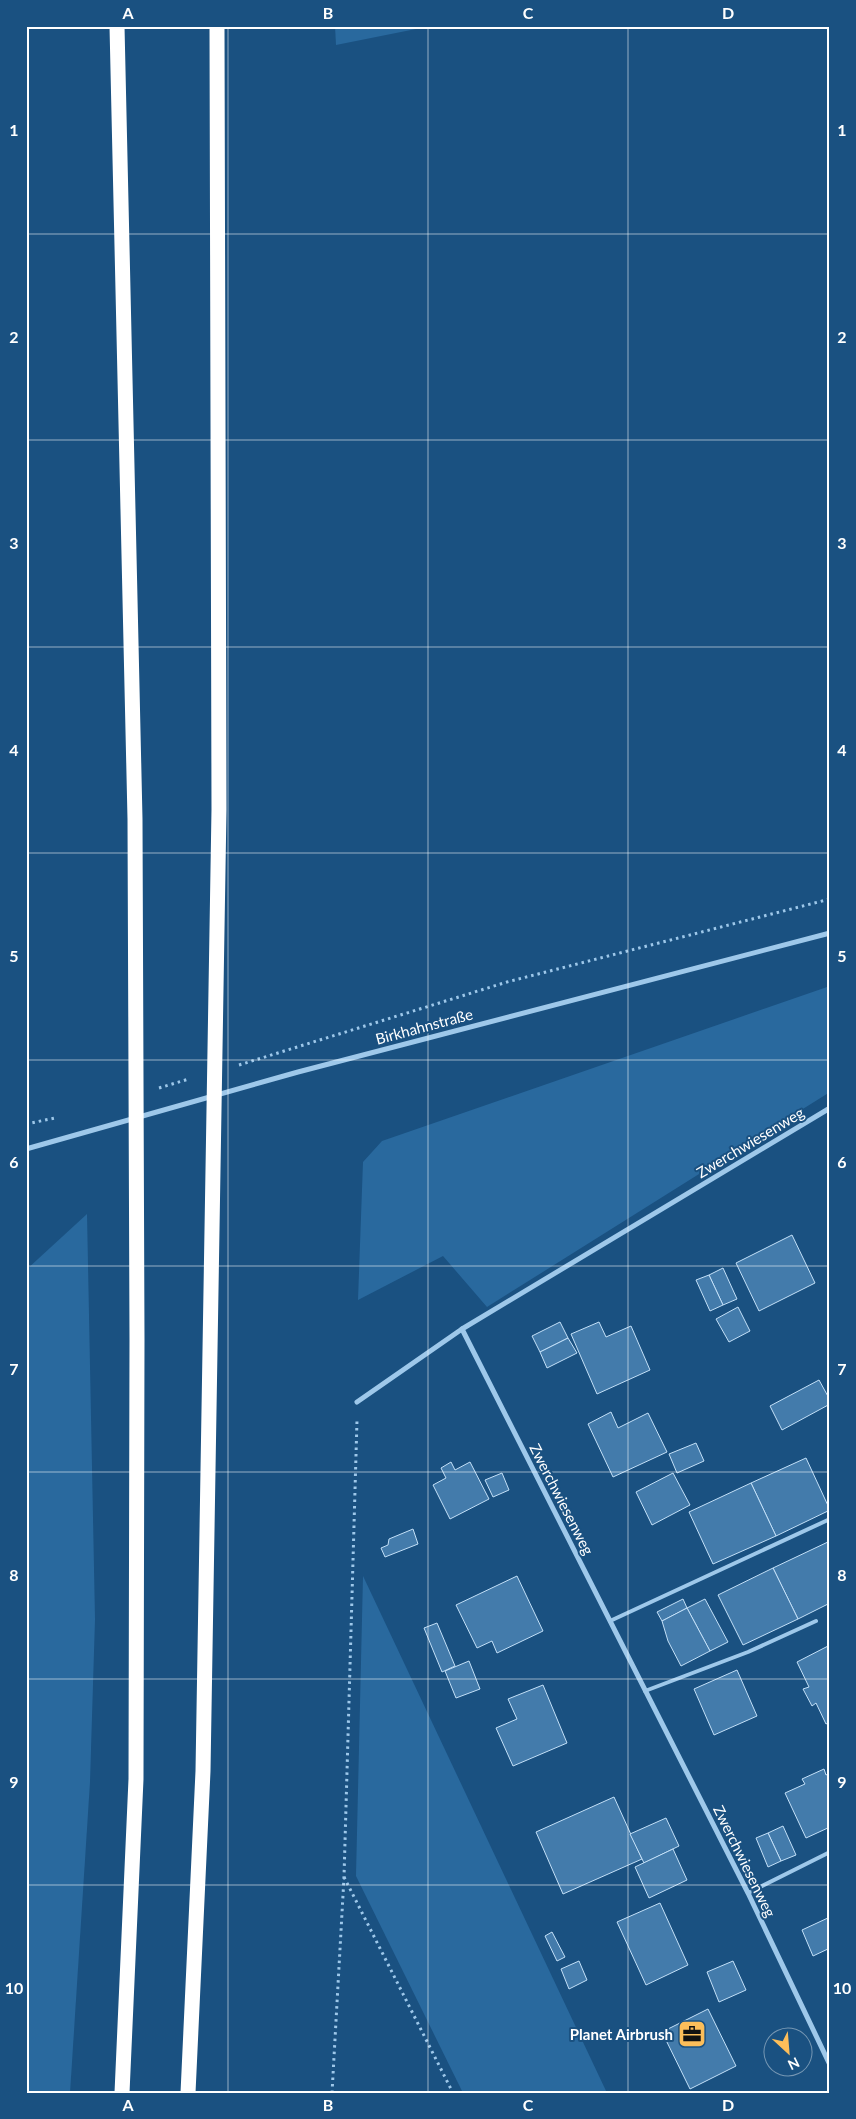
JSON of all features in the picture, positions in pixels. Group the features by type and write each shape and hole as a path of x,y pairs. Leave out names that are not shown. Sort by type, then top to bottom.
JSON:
{"highway":[{"path":"117,26 135,819 137,1331 136,1779 122,2093"},
{"path":"188,2093 203,1761 219,829 218,26"}],"street":[{"name":"Birkhahnstraße","path":"26,1149 298,1072 830,934"},
{"name":"Zwerchwiesenweg","path":"830,1108 462,1329 748,1893 830,2065"},
{"path":"357,1402 462,1329"}],"lane":[{"path":"610,1621 830,1519"},
{"path":"645,1691 748,1652 816,1621"},
{"path":"748,1893 830,1852"}],"path":[{"path":"232,1067 507,982 830,899"},
{"path":"156,1089 194,1078"},
{"path":"26,1124 61,1116"},
{"path":"332,2093 344,1877 357,1402"},
{"path":"344,1877 453,2093"}],"shaded area":[{"path":"335,26 431,26 336,45"},
{"path":"830,986 830,1092 487,1307 443,1256 358,1300 363,1162 382,1141"},
{"path":"87,1214 95,1619 90,1782 70,2093 26,2093 26,1270"},
{"path":"363,1576 607,2093 463,2093 356,1876"}],"building":[{"path":"792,1235 815,1283 759,1311 736,1263"},
{"path":"723,1268 737,1299 723,1305 709,1275"},
{"path":"709,1275 723,1305 710,1311 696,1280"},
{"path":"738,1307 750,1331 729,1342 716,1319"},
{"path":"560,1322 568,1338 540,1352 532,1336"},
{"path":"599,1322 606,1337 631,1326 650,1370 597,1394 571,1334"},
{"path":"568,1338 577,1353 547,1368 540,1352"},
{"path":"819,1380 830,1400 830,1404 782,1430 770,1406"},
{"path":"611,1412 618,1428 648,1413 667,1452 613,1477 588,1424"},
{"path":"696,1443 704,1461 677,1473 669,1454"},
{"path":"806,1458 830,1510 776,1536 751,1483"},
{"path":"451,1462 455,1470 470,1462 489,1499 450,1519 433,1485 446,1478 441,1468"},
{"path":"502,1473 509,1490 493,1497 485,1480"},
{"path":"673,1473 690,1505 652,1525 636,1492"},
{"path":"751,1483 776,1536 713,1564 689,1512"},
{"path":"413,1529 418,1544 385,1557 381,1548 388,1545 389,1539"},
{"path":"830,1541 830,1603 798,1619 773,1568"},
{"path":"773,1568 798,1619 743,1645 718,1595"},
{"path":"517,1576 543,1631 497,1653 492,1641 477,1648 456,1605"},
{"path":"683,1599 687,1608 662,1621 657,1612"},
{"path":"705,1599 728,1642 710,1651 687,1608"},
{"path":"687,1608 710,1651 681,1666 668,1641 662,1621"},
{"path":"437,1623 455,1666 442,1672 424,1628"},
{"path":"830,1645 830,1722 826,1724 816,1703 812,1706 803,1689 809,1687 797,1662"},
{"path":"469,1661 480,1689 456,1698 445,1671"},
{"path":"737,1670 757,1716 714,1735 694,1689"},
{"path":"543,1685 567,1743 513,1766 496,1728 517,1719 508,1699"},
{"path":"824,1769 826,1775 830,1773 830,1827 806,1838 785,1793 805,1784 802,1779"},
{"path":"614,1797 642,1859 563,1894 536,1832"},
{"path":"666,1818 679,1846 644,1863 630,1834"},
{"path":"783,1826 796,1855 781,1861 768,1833"},
{"path":"768,1833 781,1861 768,1867 756,1838"},
{"path":"673,1849 687,1880 649,1898 635,1867"},
{"path":"660,1903 688,1965 646,1985 617,1922"},
{"path":"830,1917 830,1948 813,1956 802,1930"},
{"path":"552,1932 565,1957 557,1961 545,1936"},
{"path":"579,1961 587,1980 569,1989 561,1969"},
{"path":"733,1961 746,1990 719,2002 707,1972"},
{"path":"708,2009 736,2066 690,2089 662,2032"}],"place":[{"name":"Planet Airbrush","path":"692,2034"}]}
